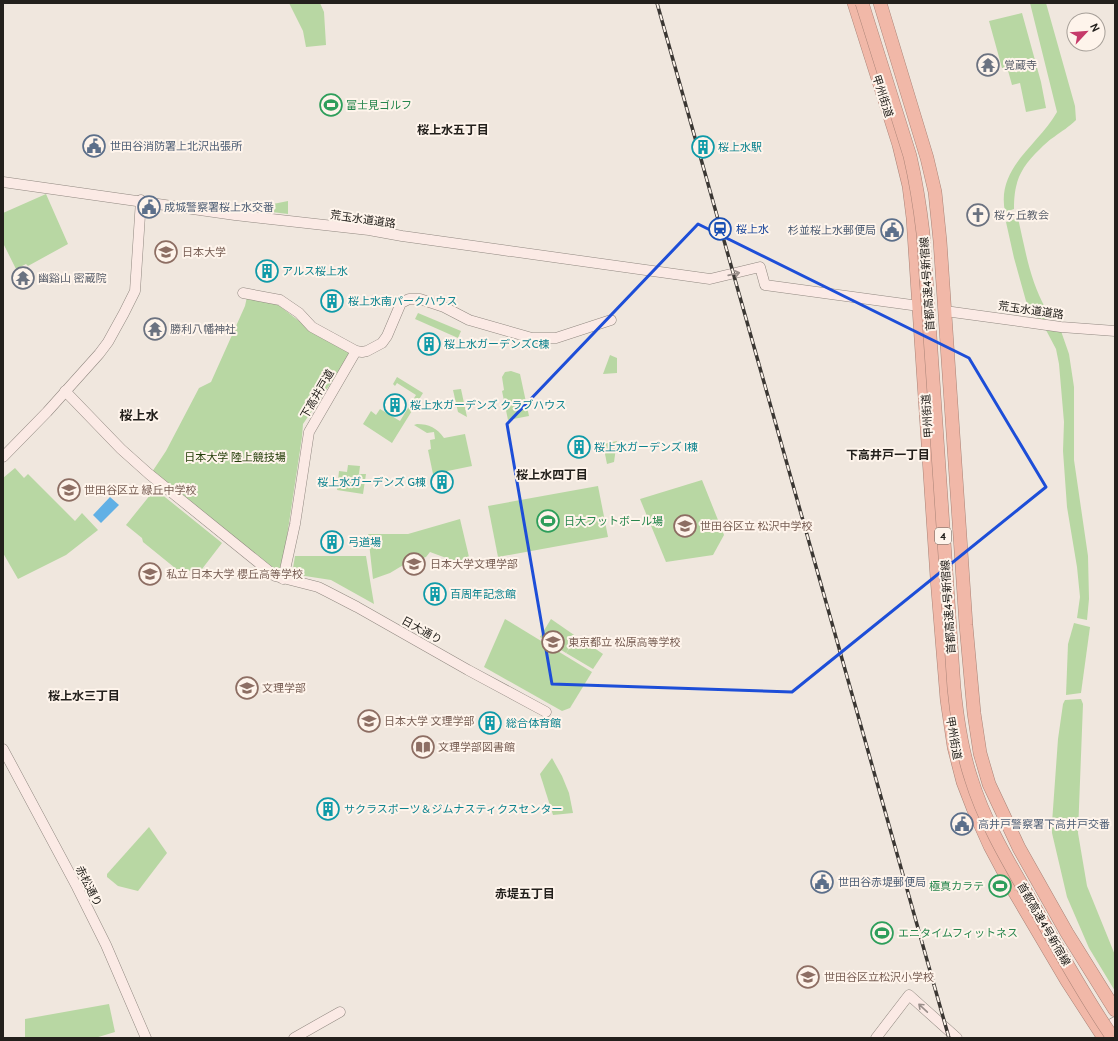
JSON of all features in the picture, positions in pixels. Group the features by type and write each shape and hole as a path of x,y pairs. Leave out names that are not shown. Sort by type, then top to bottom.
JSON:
{"highway":[{"name":"甲州街道","path":"854,3 899,145 909,186 916,252 944,665 951,724 959,766 963,782 976,815 1007,878 1067,982 1102,1035"},
{"name":"首都高速4号新宿線","path":"862,3 910,156 920,209 924,241 954,688 963,751 980,805 1006,858 1077,983 1113,1038"},
{"name":"首都高速4号新宿線","path":"871,3 919,154 929,207 933,240 962,686 966,721 972,749 979,775 989,802 1013,854 1085,980 1115,1026"},
{"name":"甲州街道","path":"880,3 927,158 935,192 938,214 966,625 974,713 980,753 994,796 1019,848 1067,933 1115,1010"},
{"path":"913,218 938,214"},
{"path":"916,252 941,250"}],"street":[{"name":"荒玉水道道路","path":"3,182 141,200 235,215 369,230 710,279 760,267 765,285 919,306"},
{"path":"3,457 65,391 108,342 135,291 141,200"},
{"path":"243,293 280,300 299,313 312,327 356,351 362,352 368,351 382,343 387,336 401,303 409,299 420,299 444,307 469,320 532,338 556,338 611,320"},
{"name":"荒玉水道道路","path":"945,310 1061,327 1115,331"},
{"name":"下高井戸道","path":"283,579 295,524 309,432 356,351"},
{"name":"日大通り","path":"65,391 121,449 149,474 275,576 318,587 332,594 546,712"},
{"name":"赤松通り","path":"3,749 90,912 112,958 146,1038"},
{"path":"876,1038 909,995 953,1035"},
{"path":"294,1038 340,1012"},
{"path":"1102,1035 1115,1022"}],"highlighted area":[{"path":"698,224 969,358 1046,487 792,692 552,684 507,424"}],"green space":[{"path":"289,3 320,3 324,12 326,45 306,47 303,31"},
{"path":"1030,3 1046,3 1075,106 1076,120 1050,140 1033,156 1023,169 1017,183 1014,209 1005,212 1004,196 1007,182 1012,170 1057,112"},
{"path":"1022,13 1041,82 1046,108 1026,112 1020,83 1012,85 1007,67 1002,68 989,21"},
{"path":"46,194 68,244 28,266 26,264 16,269 3,243 3,213"},
{"path":"288,201 288,214 272,212 271,215 257,213 258,207"},
{"path":"1018,218 1032,276 1040,298 1046,309 1040,312 1046,320 1038,319 1026,301 1014,258 1006,222"},
{"name":"日本大学 陸上競技場","path":"247,297 277,304 312,331 352,352 303,424 281,576 152,472 166,451 199,388 211,382 245,306"},
{"path":"418,313 461,331 458,338 415,319"},
{"path":"1046,330 1061,331 1069,354 1074,387 1074,460 1088,556 1089,599 1087,620 1077,618 1080,597 1077,567 1067,507 1063,451 1064,422 1059,364 1056,349"},
{"path":"610,355 617,358 617,373 603,374"},
{"path":"511,371 520,374 529,416 508,420 502,391 504,390 502,377 505,372"},
{"path":"397,377 423,393 392,443 363,424 371,411 376,415 380,409 400,421 416,395 397,383 395,386 393,384"},
{"path":"461,389 467,417 458,412 453,390"},
{"path":"417,424 432,427 444,438 465,434 472,466 433,474 428,450 431,449 430,440 435,439 434,432 427,433 414,425"},
{"path":"617,441 614,462 607,464 603,444"},
{"path":"348,465 360,466 359,474 366,474 363,494 337,490 339,471 347,472"},
{"path":"15,468 24,478 28,474 75,521 82,513 98,530 66,555 18,579 3,553 3,478"},
{"path":"702,480 724,535 713,555 666,562 640,499"},
{"name":"日大フットボール場","path":"598,486 608,537 498,557 488,506"},
{"path":"155,489 222,543 202,569 180,572 143,542 142,538 126,525"},
{"path":"460,519 469,557 457,562 430,552 426,557 405,564 390,573 373,579 368,534 408,534"},
{"path":"295,556 366,556 374,604 331,580 292,574"},
{"path":"505,619 592,672 570,708 562,711 484,667"},
{"path":"551,619 577,637 566,653 540,637"},
{"path":"1074,623 1090,627 1081,693 1066,695 1068,644"},
{"path":"578,637 603,654 593,669 566,653"},
{"path":"1081,699 1083,704 1078,833 1087,886 1115,955 1115,991 1089,948 1067,897 1052,833 1058,739 1063,704 1065,700"},
{"path":"552,758 569,793 573,813 553,815 540,774"},
{"path":"149,827 167,853 138,891 118,886 107,877 107,874"},
{"path":"109,1004 115,1032 95,1038 25,1038 25,1019"}],"water":[{"path":"110,497 119,505 101,523 93,515"}],"railway":[{"path":"657,3 949,1038"}],"place":[{"name":"覚蔵寺","path":"988,65"},
{"name":"富士見ゴルフ","path":"331,105"},
{"name":"世田谷消防署上北沢出張所","path":"94,146"},
{"name":"桜上水駅","path":"703,147"},
{"name":"成城警察署桜上水交番","path":"149,207"},
{"name":"桜ヶ丘教会","path":"978,215"},
{"name":"桜上水","path":"720,229"},
{"name":"杉並桜上水郵便局","path":"892,230"},
{"name":"日本大学","path":"166,252"},
{"name":"アルス桜上水","path":"267,271"},
{"name":"幽谿山 密蔵院","path":"23,278"},
{"name":"桜上水南パークハウス","path":"332,301"},
{"name":"勝利八幡神社","path":"155,329"},
{"name":"桜上水ガーデンズC棟","path":"429,344"},
{"name":"桜上水ガーデンズ クラブハウス","path":"395,405"},
{"name":"桜上水ガーデンズ I棟","path":"579,447"},
{"name":"桜上水ガーデンズ G棟","path":"442,482"},
{"name":"世田谷区立 緑丘中学校","path":"69,490"},
{"name":"日大フットボール場","path":"548,521"},
{"name":"世田谷区立 松沢中学校","path":"685,526"},
{"name":"弓道場","path":"332,542"},
{"name":"日本大学文理学部","path":"414,564"},
{"name":"私立 日本大学 櫻丘高等学校","path":"150,574"},
{"name":"百周年記念館","path":"435,594"},
{"name":"東京都立 松原高等学校","path":"553,642"},
{"name":"文理学部","path":"247,688"},
{"name":"日本大学 文理学部","path":"369,721"},
{"name":"総合体育館","path":"490,723"},
{"name":"文理学部図書館","path":"423,747"},
{"name":"サクラスポーツ＆ジムナスティクスセンター","path":"328,809"},
{"name":"高井戸警察署下高井戸交番","path":"962,824"},
{"name":"世田谷赤堤郵便局","path":"822,882"},
{"name":"極真カラテ","path":"1000,886"},
{"name":"エニタイムフィットネス","path":"882,933"},
{"name":"世田谷区立松沢小学校","path":"808,977"}],"district":[{"name":"桜上水五丁目","path":"453,130"},
{"name":"桜上水","path":"139,415"},
{"name":"下高井戸一丁目","path":"888,455"},
{"name":"桜上水四丁目","path":"552,475"},
{"name":"桜上水三丁目","path":"84,696"},
{"name":"赤堤五丁目","path":"525,894"}]}
